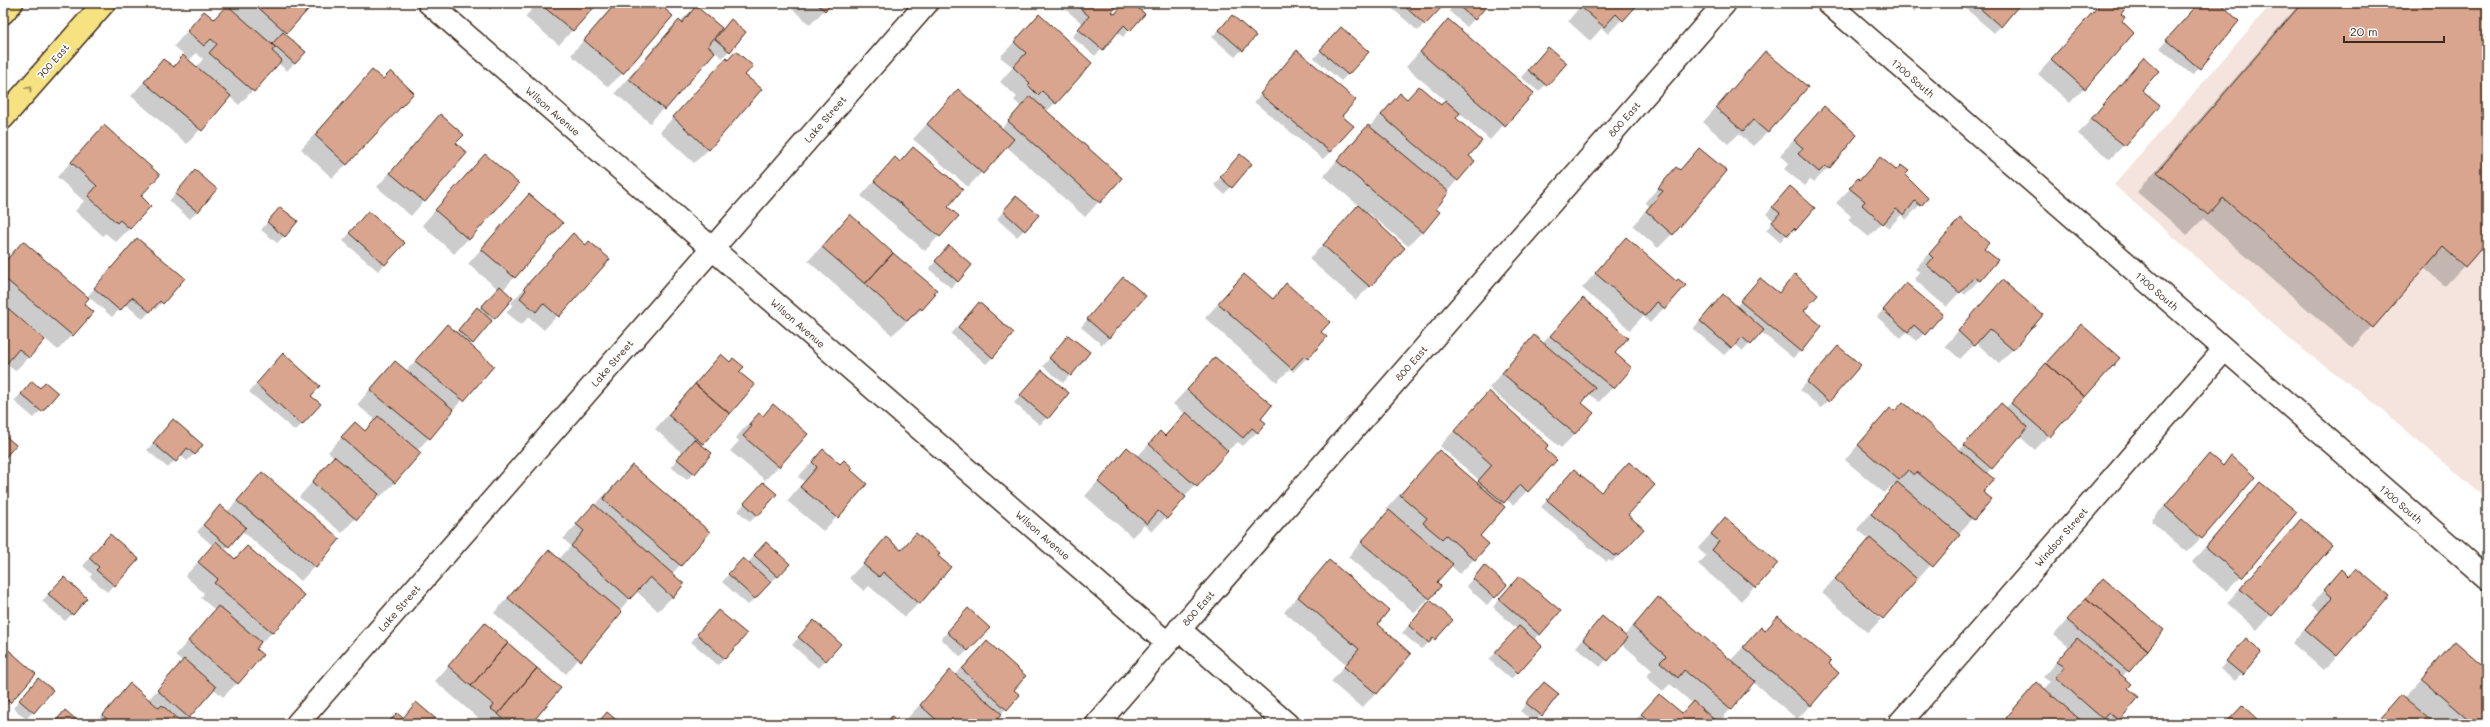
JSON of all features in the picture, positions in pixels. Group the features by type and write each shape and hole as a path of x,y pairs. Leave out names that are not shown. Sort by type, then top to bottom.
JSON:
{"main road":[{"path":"3,13 12,3"},
{"name":"700 East","path":"3,118 104,3"}],"street":[{"name":"Wilson Avenue","path":"429,3 712,249 1173,636 1287,724"},
{"name":"Lake Street","path":"297,724 927,3"},
{"name":"800 East","path":"1097,724 1725,3"},
{"name":"1700 South","path":"1828,3 2487,578"},
{"name":"Windsor Street","path":"1899,724 2224,350"}],"shaded area":[{"path":"2272,3 2487,3 2487,499 2361,392 2294,343 2114,185"}],"building":[{"path":"253,3 314,3 287,33"},
{"path":"539,3 598,3 573,31"},
{"path":"616,3 658,3 673,16 623,74 584,40"},
{"path":"816,3 832,3 825,11"},
{"path":"1074,3 1120,3 1112,12 1115,14 1124,3 1132,3 1145,14 1130,31 1124,25 1103,50 1078,29 1089,16"},
{"path":"1401,3 1442,3 1444,5 1425,25"},
{"path":"1455,3 1489,3 1475,20"},
{"path":"1584,3 1639,3 1623,21 1616,14 1604,27 1581,7"},
{"path":"1974,3 2021,3 2001,27"},
{"path":"2101,3 2119,3 2125,9 2121,14 2125,17 2122,21 2134,33 2085,89 2051,59"},
{"path":"2199,3 2220,3 2239,21 2200,69 2166,40"},
{"path":"2302,3 2487,3 2487,242 2465,267 2443,247 2373,328 2223,198 2208,215 2157,172"},
{"path":"227,5 275,47 272,51 282,60 254,92 209,53 217,44 211,39 204,46 187,31 204,11 214,19"},
{"path":"696,6 722,28 708,46 715,52 665,110 629,79 679,20 682,23"},
{"path":"1039,14 1092,63 1056,104 1042,91 1038,95 1028,85 1030,83 1013,67 1026,53 1014,42"},
{"path":"1232,15 1256,36 1243,51 1219,30"},
{"path":"731,19 746,32 730,52 715,39"},
{"path":"1448,19 1534,93 1505,126 1420,52"},
{"path":"1341,27 1369,52 1348,75 1320,50"},
{"path":"283,32 306,52 295,64 272,44"},
{"path":"1548,47 1567,63 1547,86 1528,70"},
{"path":"1297,50 1356,100 1342,116 1354,126 1330,152 1260,94"},
{"path":"736,51 753,66 745,75 762,89 709,150 673,117 726,58 728,60"},
{"path":"1765,51 1808,87 1768,133 1753,120 1743,131 1716,108"},
{"path":"183,55 231,96 202,131 144,82 163,59 174,67"},
{"path":"2144,57 2159,71 2142,90 2160,105 2125,146 2091,119"},
{"path":"372,70 383,79 391,71 414,93 347,165 315,135"},
{"path":"1419,86 1441,105 1445,100 1460,113 1456,118 1482,141 1469,156 1475,161 1458,181 1381,115 1400,93 1407,99"},
{"path":"958,89 1014,139 983,174 927,124"},
{"path":"1030,96 1122,178 1100,203 1008,121"},
{"path":"1824,106 1857,135 1829,169 1825,166 1819,172 1798,154 1803,148 1794,140"},
{"path":"440,114 464,135 456,143 467,153 425,202 390,173"},
{"path":"104,125 160,175 141,196 151,206 130,229 120,220 117,223 88,196 97,186 71,162"},
{"path":"1368,125 1449,192 1436,209 1440,212 1423,233 1337,161"},
{"path":"913,147 963,189 948,207 959,216 940,237 874,181 895,157 900,162"},
{"path":"1699,148 1727,171 1673,235 1646,211 1663,191 1658,188 1676,167 1680,170"},
{"path":"485,154 519,184 469,240 435,210"},
{"path":"1240,154 1252,164 1232,188 1220,177"},
{"path":"1880,157 1896,170 1901,165 1909,171 1905,175 1928,198 1921,206 1915,201 1904,215 1896,209 1883,224 1862,205 1865,201 1849,188 1858,178 1860,180"},
{"path":"195,170 217,189 198,212 175,194"},
{"path":"1790,186 1815,208 1796,230 1794,228 1787,235 1772,222 1780,213 1772,207"},
{"path":"529,194 563,223 515,278 481,249"},
{"path":"1016,196 1039,215 1025,231 1003,211"},
{"path":"1358,205 1405,248 1370,287 1323,245"},
{"path":"280,207 298,221 285,237 267,222"},
{"path":"368,211 405,243 385,265 349,233"},
{"path":"850,214 893,253 865,284 822,247"},
{"path":"1960,218 1989,243 1984,249 1998,260 1980,281 1974,277 1960,293 1927,265 1933,258 1929,254"},
{"path":"573,233 586,245 589,241 610,259 559,317 543,303 536,312 520,298 526,290 524,288"},
{"path":"1626,237 1676,281 1678,279 1686,285 1665,309 1657,302 1645,316 1595,273"},
{"path":"137,238 185,278 163,304 160,301 150,312 132,297 120,311 94,288"},
{"path":"23,241 89,298 84,304 94,312 73,336 3,277 3,264"},
{"path":"949,245 972,265 958,282 935,261"},
{"path":"893,253 937,290 934,293 936,294 922,310 920,308 907,321 865,284"},
{"path":"1244,274 1273,299 1286,283 1330,322 1321,332 1327,337 1308,359 1304,356 1292,369 1218,303"},
{"path":"1795,274 1818,295 1804,311 1822,326 1801,352 1740,301 1760,278 1779,293"},
{"path":"1123,277 1146,296 1109,338 1087,319"},
{"path":"2002,280 2043,315 2013,350 1989,329 1974,346 1958,331"},
{"path":"1906,283 1943,314 1925,335 1914,325 1908,332 1883,310"},
{"path":"500,286 513,298 495,319 481,307"},
{"path":"1723,294 1764,330 1751,345 1742,337 1732,349 1700,321"},
{"path":"1583,298 1628,338 1615,353 1632,368 1614,389 1550,336"},
{"path":"979,302 1014,333 993,358 958,327"},
{"path":"3,304 45,340 29,358 19,349 7,363 3,360"},
{"path":"477,307 492,321 473,344 458,330"},
{"path":"447,324 494,366 464,401 415,361"},
{"path":"2081,324 2120,358 2085,397 2046,363"},
{"path":"1068,335 1090,352 1071,376 1049,358"},
{"path":"1534,335 1595,387 1582,403 1594,413 1575,434 1502,373"},
{"path":"1838,346 1861,365 1829,402 1807,382"},
{"path":"283,353 320,386 311,396 321,404 302,425 256,384"},
{"path":"721,354 730,362 733,358 744,367 739,372 755,385 730,414 695,384"},
{"path":"1215,357 1272,405 1261,419 1266,423 1258,433 1252,428 1243,438 1187,390"},
{"path":"395,361 454,410 430,439 370,390"},
{"path":"2046,363 2085,397 2050,437 2011,403"},
{"path":"1042,370 1069,393 1048,419 1020,395"},
{"path":"32,381 40,388 45,382 58,393 42,412 21,394"},
{"path":"695,384 730,414 703,444 668,415"},
{"path":"1489,391 1549,445 1545,449 1557,460 1528,492 1520,484 1504,503 1478,481 1492,465 1454,431"},
{"path":"1903,402 1994,479 1983,492 1992,499 1974,520 1917,472 1914,475 1908,470 1899,480 1858,445 1890,408 1895,411"},
{"path":"2001,403 2028,427 1992,469 1964,445"},
{"path":"773,404 808,434 779,467 743,436 752,426 749,424 759,413 763,416"},
{"path":"1186,412 1228,451 1197,487 1149,444 1160,431 1165,436"},
{"path":"378,416 421,453 395,483 341,437 355,422 365,431"},
{"path":"173,419 203,445 195,455 187,448 176,462 153,443"},
{"path":"3,434 16,445 4,459 3,458"},
{"path":"694,439 712,453 695,474 677,459"},
{"path":"1127,447 1186,497 1167,519 1158,511 1147,524 1098,482"},
{"path":"823,449 840,464 844,460 853,468 851,470 867,484 838,518 800,487 817,467 812,462"},
{"path":"1439,450 1505,507 1480,536 1489,544 1475,560 1446,535 1442,539 1423,523 1427,518 1400,495"},
{"path":"2209,454 2223,466 2231,455 2255,477 2202,539 2165,506"},
{"path":"334,456 379,494 357,520 312,482"},
{"path":"1629,462 1655,485 1628,515 1644,529 1619,556 1617,554 1614,556 1547,500 1574,469 1601,492"},
{"path":"632,465 710,532 681,566 603,499"},
{"path":"262,472 340,539 316,568 237,501"},
{"path":"763,482 777,494 758,516 744,503"},
{"path":"1897,482 1960,535 1933,567 1871,514"},
{"path":"2260,482 2297,512 2242,578 2206,547"},
{"path":"594,504 684,584 673,598 650,577 630,599 571,546 584,531 576,524"},
{"path":"220,505 246,527 229,547 203,525"},
{"path":"1389,510 1453,564 1437,582 1441,586 1430,599 1361,542"},
{"path":"1725,517 1778,563 1756,588 1712,550 1719,541 1711,534"},
{"path":"2301,519 2332,546 2272,616 2240,589"},
{"path":"916,533 940,553 938,556 951,567 920,604 883,572 879,577 863,564 886,537 901,550"},
{"path":"110,534 139,559 115,586 96,570 99,567 89,558"},
{"path":"1870,538 1917,579 1883,619 1835,579"},
{"path":"216,541 235,559 247,546 305,596 273,633 214,583 218,579 198,562"},
{"path":"766,542 790,564 778,577 754,555"},
{"path":"549,550 622,612 581,661 508,598"},
{"path":"743,558 771,582 755,599 728,574"},
{"path":"1329,560 1389,610 1378,624 1411,654 1377,694 1344,667 1359,649 1298,597"},
{"path":"1484,565 1507,585 1495,598 1473,579"},
{"path":"2356,568 2389,596 2337,656 2305,629 2332,597 2324,590 2342,569 2349,576"},
{"path":"1519,576 1561,611 1540,635 1499,599"},
{"path":"64,577 87,598 73,615 48,594"},
{"path":"2103,578 2164,630 2148,650 2086,598"},
{"path":"1658,597 1755,681 1731,710 1684,670 1678,678 1660,662 1666,656 1633,627"},
{"path":"2086,598 2148,650 2129,672 2067,620"},
{"path":"1430,600 1453,620 1435,640 1433,638 1429,643 1409,626"},
{"path":"218,606 261,642 256,649 263,655 238,684 188,641"},
{"path":"968,608 990,628 968,651 947,632"},
{"path":"718,610 747,634 725,659 697,634"},
{"path":"1602,616 1628,638 1608,661 1583,639"},
{"path":"1778,616 1831,661 1829,664 1839,673 1811,706 1743,647 1761,627 1765,631"},
{"path":"814,620 841,644 826,661 798,637"},
{"path":"485,623 508,643 471,686 448,666"},
{"path":"1519,626 1542,646 1518,673 1495,652"},
{"path":"2077,638 2132,684 2128,688 2139,697 2119,721 2109,712 2103,719 2055,677 2064,667 2056,662"},
{"path":"2246,638 2262,652 2243,675 2226,661"},
{"path":"987,641 1026,676 1014,690 1020,695 1007,710 962,669"},
{"path":"2455,641 2487,669 2487,724 2474,724 2422,679"},
{"path":"508,643 537,668 498,714 491,709 494,705 471,686"},
{"path":"3,645 36,674 10,703 6,699 3,703"},
{"path":"184,659 216,687 189,718 157,690"},
{"path":"537,668 561,688 531,724 509,724 498,714"},
{"path":"950,670 1002,714 993,724 941,724 920,705"},
{"path":"38,678 53,690 34,713 19,700"},
{"path":"1544,682 1559,694 1542,716 1526,703"},
{"path":"2037,682 2085,724 2013,724 2006,718"},
{"path":"130,683 159,708 162,705 183,724 111,724 103,715"},
{"path":"1659,694 1682,713 1693,701 1719,724 1653,724 1641,714"},
{"path":"2400,695 2435,724 2375,724"},
{"path":"416,702 442,724 387,724 397,713 403,718"},
{"path":"2243,705 2260,721 2258,724 2225,724"},
{"path":"65,710 79,722 82,719 87,724 53,724"},
{"path":"607,712 621,724 597,724"},
{"path":"892,716 901,724 885,724"}]}
